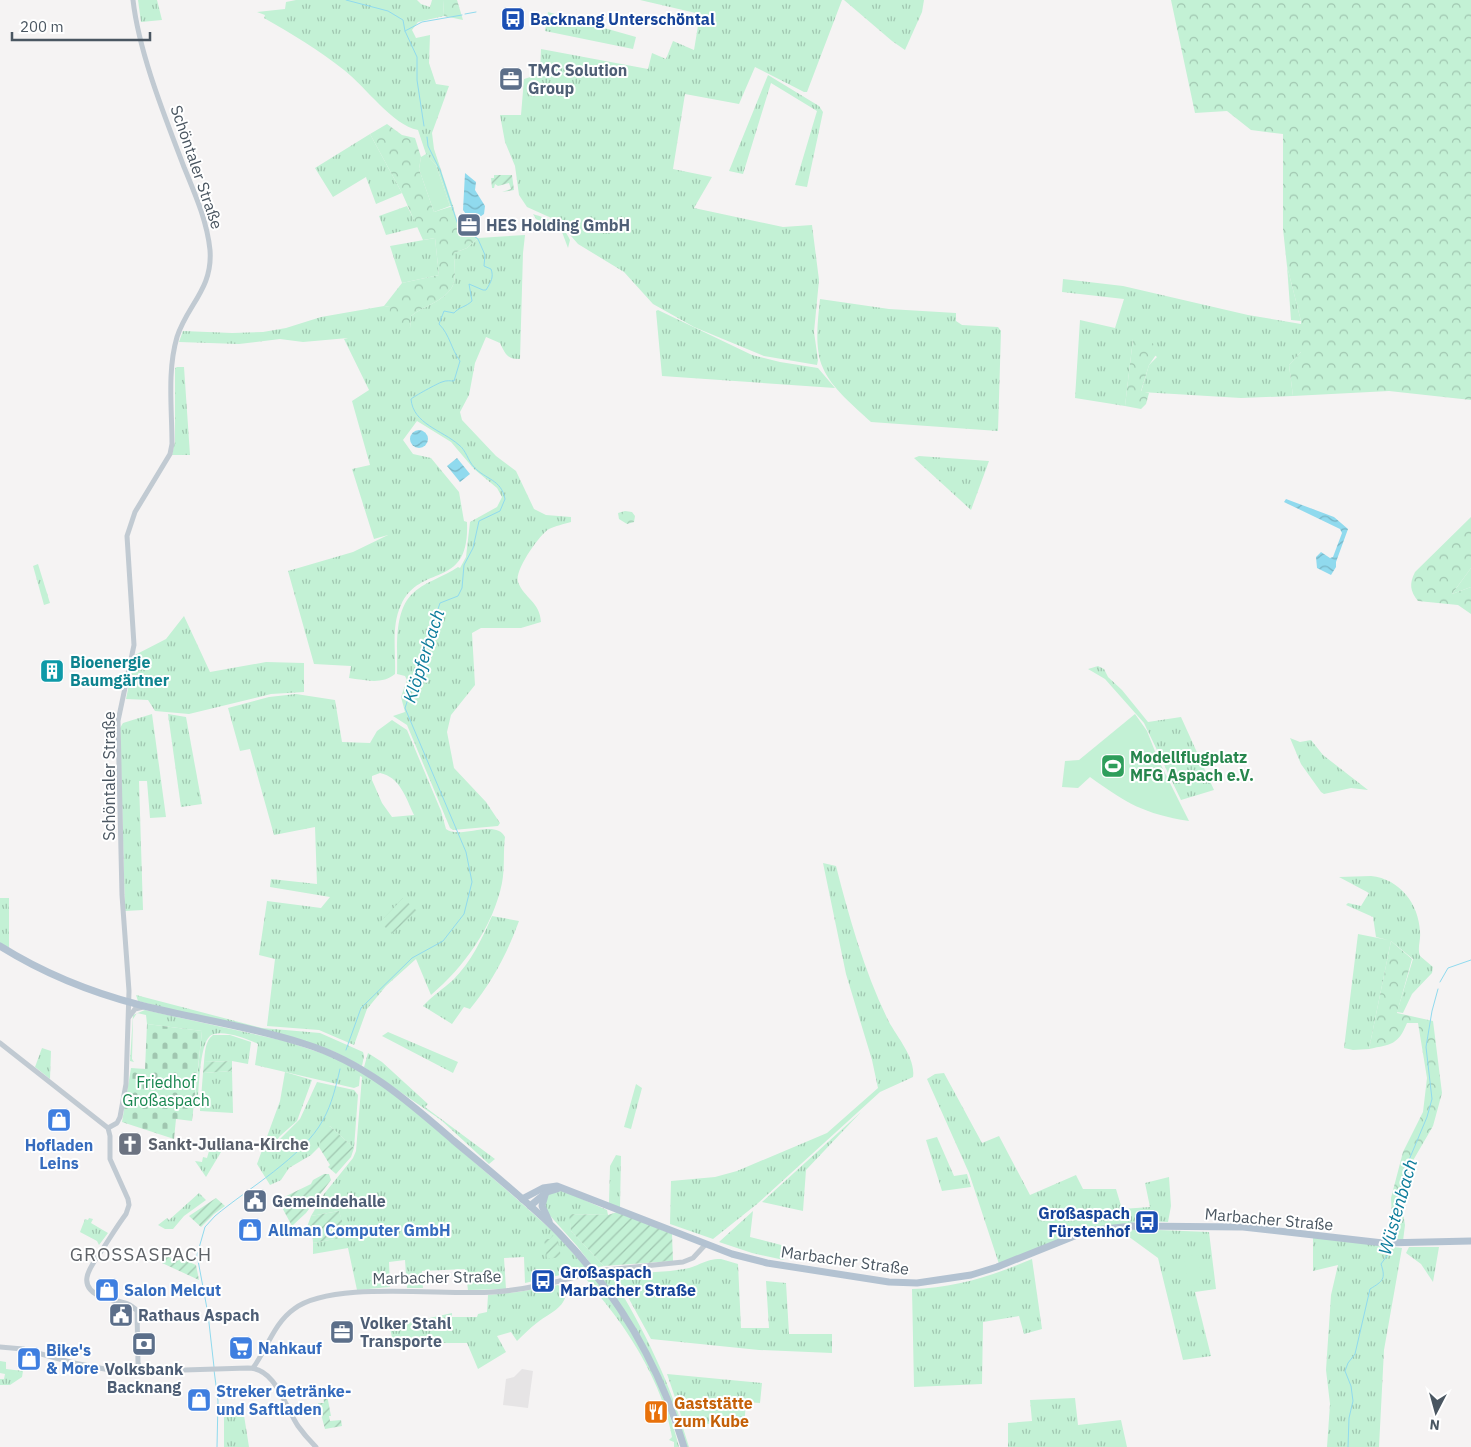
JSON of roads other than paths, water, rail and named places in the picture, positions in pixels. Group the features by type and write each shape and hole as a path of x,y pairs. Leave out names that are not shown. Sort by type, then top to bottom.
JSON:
{"main road":[{"path":"0,946 64,980 128,1002 291,1040 345,1060 393,1090 530,1206 582,1258 630,1323 661,1382 684,1447"},
{"path":"522,1199 549,1186 565,1190 706,1244"},
{"path":"530,1206 553,1189 565,1190"},
{"path":"547,1192 542,1206 550,1224"},
{"name":"Marbacher Straße","path":"706,1244 732,1254 767,1263 882,1281 917,1283 971,1275 1003,1265 1063,1239 1101,1228 1147,1226 1243,1227 1391,1243 1471,1241"}],"street":[{"name":"Schöntaler Straße","path":"128,1002 122,895 118,721 132,658 134,628 128,536 132,517 170,454 172,444 173,361 176,343 181,328 205,285 210,252 204,220 170,127 139,32 133,0"},
{"path":"108,1128 117,1123 124,1100 128,1002"},
{"path":"128,1020 135,1010 149,1007"},
{"path":"0,1043 108,1128 110,1159 129,1205 126,1214 88,1269 86,1282 92,1292 103,1298 128,1304 137,1312 138,1363 141,1372"},
{"name":"Marbacher Straße","path":"253,1368 284,1317 297,1306 315,1299 350,1293 383,1291 493,1292 544,1285 606,1270 683,1262 693,1258 706,1244"},
{"path":"0,1347 23,1349 112,1371 141,1372 253,1368 264,1373 276,1386 297,1425 316,1447"}],"water":[{"path":"465,173 476,182 475,190 485,206 484,214 477,219 474,215 472,218 468,217 463,210"},
{"path":"419,430 425,433 428,439 425,445 419,448 413,445 410,439 413,433"},
{"path":"457,458 470,474 460,482 447,466"},
{"path":"1286,499 1334,517 1348,529 1336,562 1336,567 1331,575 1317,568 1316,557 1321,552 1330,558 1333,557 1342,533 1340,529 1284,502"}],"waterway":[{"name":"Klöpferbach","path":"346,0 388,11 403,20 405,31 417,57 417,80 424,126"},
{"path":"465,14 476,12"},
{"path":"405,31 422,22 462,15"},
{"name":"Klöpferbach","path":"346,1050 361,1008 412,958 443,941 464,914 472,882 466,852 405,708 440,603 458,596 462,588 464,565 473,548 479,521 500,511 505,499 500,487 474,467 461,447 429,426 417,415 411,399 440,383 454,381 460,361 446,333 439,324 444,311 454,313 472,301 469,284 486,290 491,282 492,275 491,269 484,266 485,255 478,239 458,225 440,170 428,146 427,137"},
{"name":"Wüstenbach","path":"1440,982 1448,968 1471,960"},
{"name":"Wüstenbach","path":"1392,1241 1398,1196 1409,1160 1427,1117 1432,1099 1426,1047 1438,989"},
{"name":"Klöpferbach","path":"214,1367 208,1314 197,1255 205,1227 215,1216 274,1172 314,1134 329,1108 340,1069"},
{"name":"Wüstenbach","path":"1348,1447 1349,1418 1353,1401 1351,1386 1345,1371 1355,1354 1370,1289 1382,1279 1381,1264 1389,1253 1391,1245"},
{"name":"Klöpferbach","path":"214,1370 218,1401 217,1447"}],"place":[{"name":"Backnang Unterschöntal","path":"513,19"},
{"name":"TMC Solution Group","path":"511,79"},
{"name":"HES Holding GmbH","path":"469,225"},
{"name":"Bioenergie Baumgärtner","path":"52,671"},
{"name":"Modellflugplatz MFG Aspach e.V.","path":"1113,766"},
{"name":"Hofladen Leins","path":"59,1120"},
{"name":"Sankt-Juliana-Kirche","path":"130,1144"},
{"name":"Gemeindehalle","path":"255,1201"},
{"name":"Großaspach Fürstenhof","path":"1147,1222"},
{"name":"Allman Computer GmbH","path":"250,1230"},
{"name":"Großaspach Marbacher Straße","path":"543,1281"},
{"name":"Salon Melcut","path":"107,1290"},
{"name":"Rathaus Aspach","path":"121,1315"},
{"name":"Volker Stahl Transporte","path":"342,1332"},
{"name":"Volksbank Backnang","path":"144,1344"},
{"name":"Nahkauf","path":"241,1348"},
{"name":"Bike's & More","path":"29,1359"},
{"name":"Streker Getränke- und Saftladen","path":"199,1400"},
{"name":"Gaststätte zum Kube","path":"656,1412"}],"district":[{"name":"GROSSASPACH","path":"141,1254"}],"park label":[{"name":"Friedhof Großaspach","path":"166,1091"}]}
